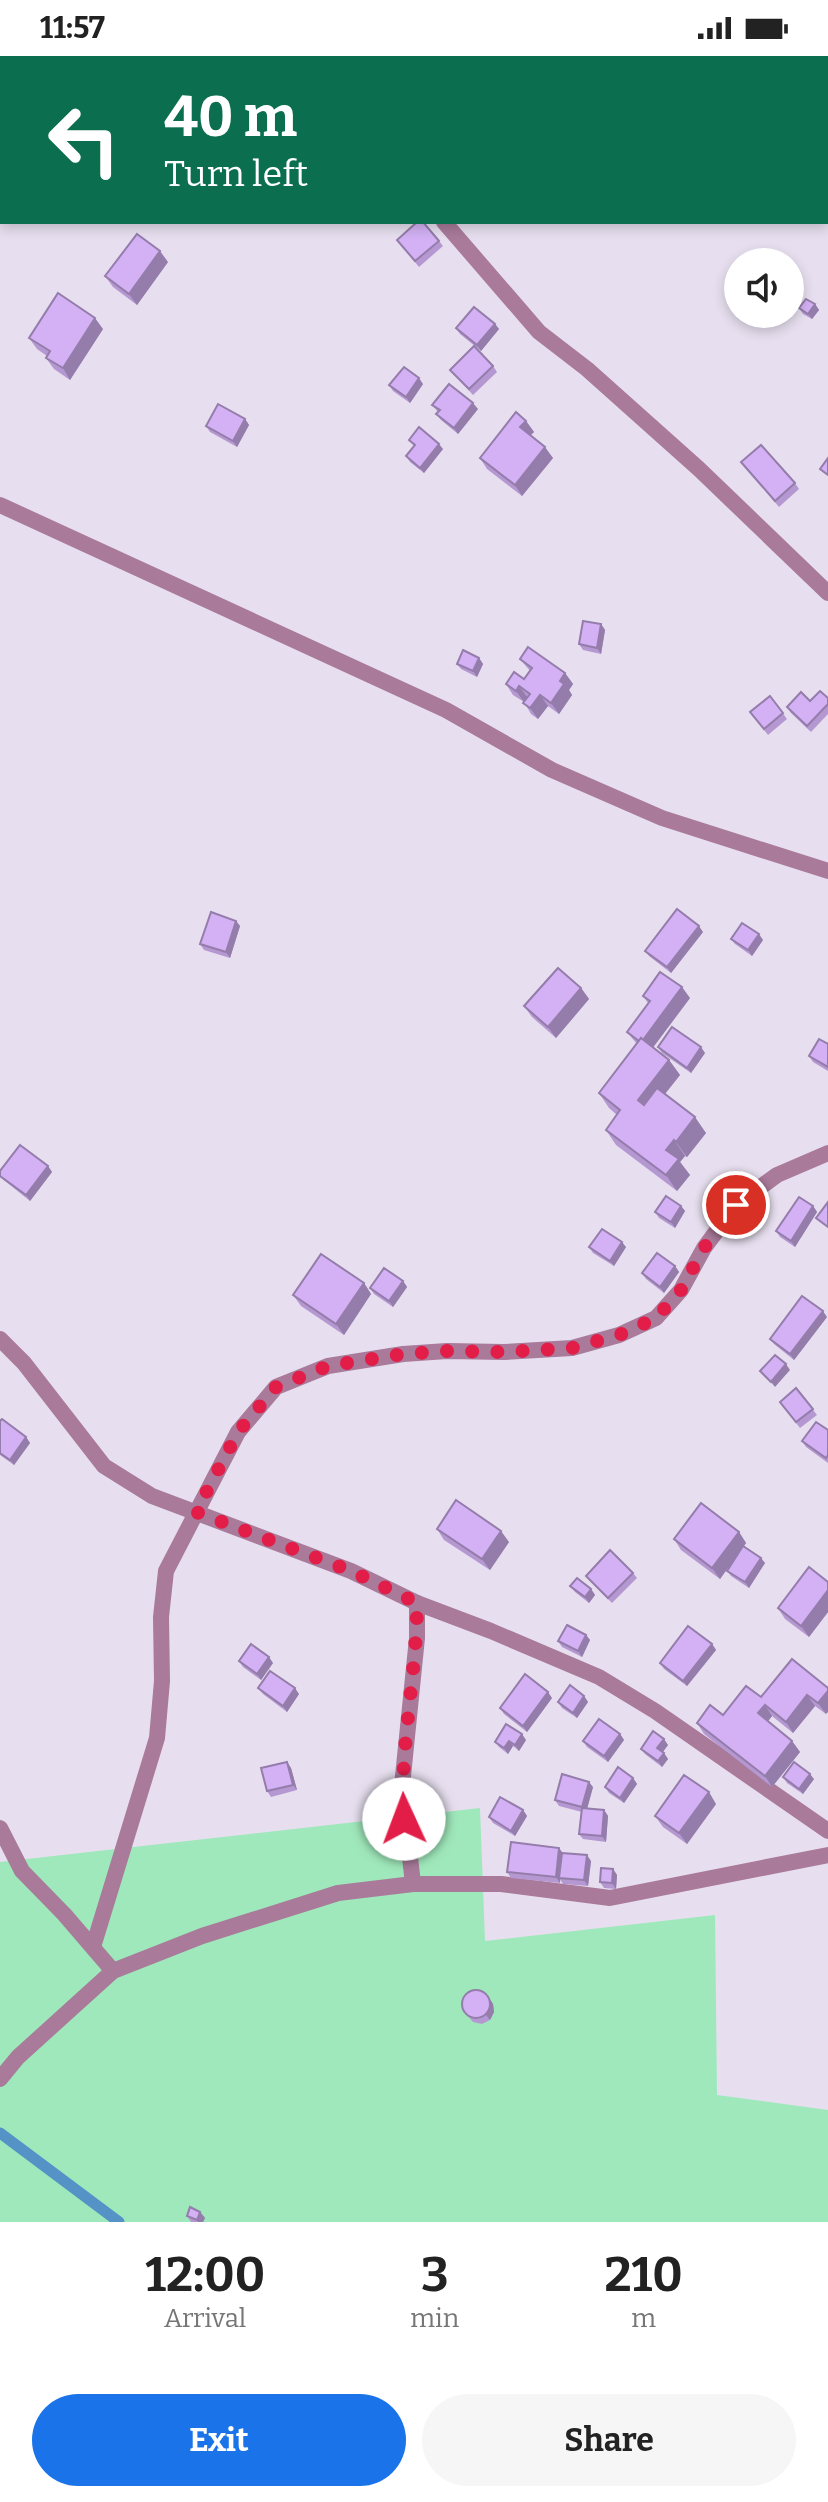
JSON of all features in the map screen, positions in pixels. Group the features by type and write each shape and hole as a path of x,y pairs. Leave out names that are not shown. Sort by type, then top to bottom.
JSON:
{"street":[{"path":"446,224 539,332 587,369 699,469 828,593"},
{"path":"0,505 446,710 552,770 662,818 828,871"},
{"path":"93,1947 157,1738 162,1681 161,1617 166,1571 238,1432 276,1387 328,1366 403,1354 572,1348 619,1335 656,1318 681,1290 704,1248 736,1205 777,1175 828,1153"},
{"path":"0,1339 24,1363 104,1466 152,1496 351,1571 417,1603 599,1677 655,1711 828,1831"},
{"path":"413,1884 402,1786 417,1638 417,1603"},
{"path":"0,1828 22,1871 113,1971"},
{"path":"0,2079 18,2057 113,1971 202,1936 338,1893 413,1884 501,1884 610,1898 828,1855"}],"green space":[{"path":"480,1808 485,1941 715,1915 717,2095 828,2110 828,2222 0,2222 0,1862"}],"building":[{"path":"415,224 425,224 439,241 415,261 397,240"},
{"path":"137,234 160,251 129,294 105,276"},
{"path":"58,293 95,318 63,368 46,358 50,351 29,338"},
{"path":"806,299 815,304 808,314 804,311"},
{"path":"474,307 495,324 477,345 456,328"},
{"path":"474,346 493,366 469,389 450,370"},
{"path":"404,367 419,378 406,397 389,385"},
{"path":"449,384 473,403 454,428 436,414 440,410 432,405"},
{"path":"218,404 245,419 233,441 206,426"},
{"path":"516,412 526,421 520,427 545,447 515,485 480,458"},
{"path":"419,427 439,444 420,468 406,456 415,445 409,440"},
{"path":"761,445 795,483 775,501 741,462"},
{"path":"828,458 828,475 820,469"},
{"path":"583,621 601,624 597,648 579,644"},
{"path":"528,647 565,673 560,681 564,684 551,703 540,695 530,708 523,703 530,694 519,686 516,691 506,684 514,672 524,679 532,668 520,659"},
{"path":"463,650 479,658 473,671 457,664"},
{"path":"820,691 828,698 828,704 807,726 787,707 801,692 810,701"},
{"path":"770,696 783,713 764,729 750,712"},
{"path":"677,909 699,926 667,967 645,951"},
{"path":"211,912 236,921 226,952 200,944"},
{"path":"742,923 759,934 748,950 731,939"},
{"path":"558,968 581,988 548,1027 524,1006"},
{"path":"660,972 682,987 643,1040 641,1038 639,1041 627,1032 650,1001 643,996"},
{"path":"672,1027 701,1047 687,1068 658,1047"},
{"path":"641,1038 669,1060 638,1100 644,1105 657,1088 695,1117 666,1150 679,1159 666,1175 606,1130 620,1110 599,1093"},
{"path":"819,1039 828,1044 828,1067 809,1056"},
{"path":"20,1145 48,1166 26,1195 0,1176 0,1171"},
{"path":"666,1196 681,1206 671,1222 655,1212"},
{"path":"799,1197 813,1206 791,1241 776,1231"},
{"path":"828,1202 828,1227 816,1218"},
{"path":"602,1229 622,1242 610,1261 589,1247"},
{"path":"657,1253 675,1266 660,1287 642,1273"},
{"path":"321,1254 364,1283 336,1324 293,1295"},
{"path":"384,1268 403,1281 389,1301 370,1288"},
{"path":"802,1296 823,1311 790,1354 770,1339"},
{"path":"775,1355 786,1364 771,1382 760,1371"},
{"path":"796,1388 813,1409 796,1422 780,1402"},
{"path":"2,1419 26,1437 10,1460 0,1453"},
{"path":"816,1422 828,1430 826,1458 802,1441"},
{"path":"456,1500 501,1531 482,1559 437,1529"},
{"path":"701,1503 739,1532 712,1568 674,1539"},
{"path":"743,1546 761,1558 745,1582 727,1571"},
{"path":"610,1550 633,1573 608,1598 586,1576"},
{"path":"809,1567 828,1582 828,1590 801,1626 778,1608"},
{"path":"577,1578 591,1589 585,1597 570,1586"},
{"path":"567,1625 586,1635 578,1651 558,1641"},
{"path":"688,1626 712,1644 683,1681 660,1663"},
{"path":"251,1644 269,1657 257,1674 239,1661"},
{"path":"792,1659 828,1691 818,1703 807,1695 786,1722 765,1705 758,1713 792,1741 765,1776 697,1723 710,1705 723,1715 746,1686 761,1697"},
{"path":"270,1671 295,1688 283,1706 258,1688"},
{"path":"525,1674 548,1692 523,1726 500,1708"},
{"path":"570,1685 584,1696 573,1713 558,1702"},
{"path":"599,1719 620,1734 604,1756 583,1741"},
{"path":"506,1724 522,1734 515,1745 509,1741 504,1748 495,1742"},
{"path":"653,1731 664,1739 657,1748 664,1753 658,1761 641,1749"},
{"path":"287,1762 293,1785 267,1791 261,1768"},
{"path":"794,1762 810,1774 799,1789 783,1777"},
{"path":"618,1767 633,1778 620,1798 605,1787"},
{"path":"562,1774 589,1782 582,1807 555,1800"},
{"path":"684,1775 709,1792 679,1833 655,1816"},
{"path":"500,1797 523,1810 511,1831 489,1817"},
{"path":"582,1808 604,1810 602,1836 579,1834"},
{"path":"511,1842 559,1848 556,1877 507,1872"},
{"path":"562,1853 587,1855 584,1880 559,1878"},
{"path":"601,1868 613,1869 612,1883 600,1882"},
{"path":"476,1990 486,1994 490,2004 486,2014 476,2018 466,2014 462,2004 466,1994"},
{"path":"190,2207 200,2212 197,2220 187,2216"}],"waterway":[{"path":"0,2133 119,2222"}],"route":[{"path":"404,1819 402,1786 417,1638 417,1603 351,1571 196,1512 238,1432 276,1387 328,1366 403,1354 572,1348 637,1327 656,1318 681,1290 704,1248 736,1205"}]}
